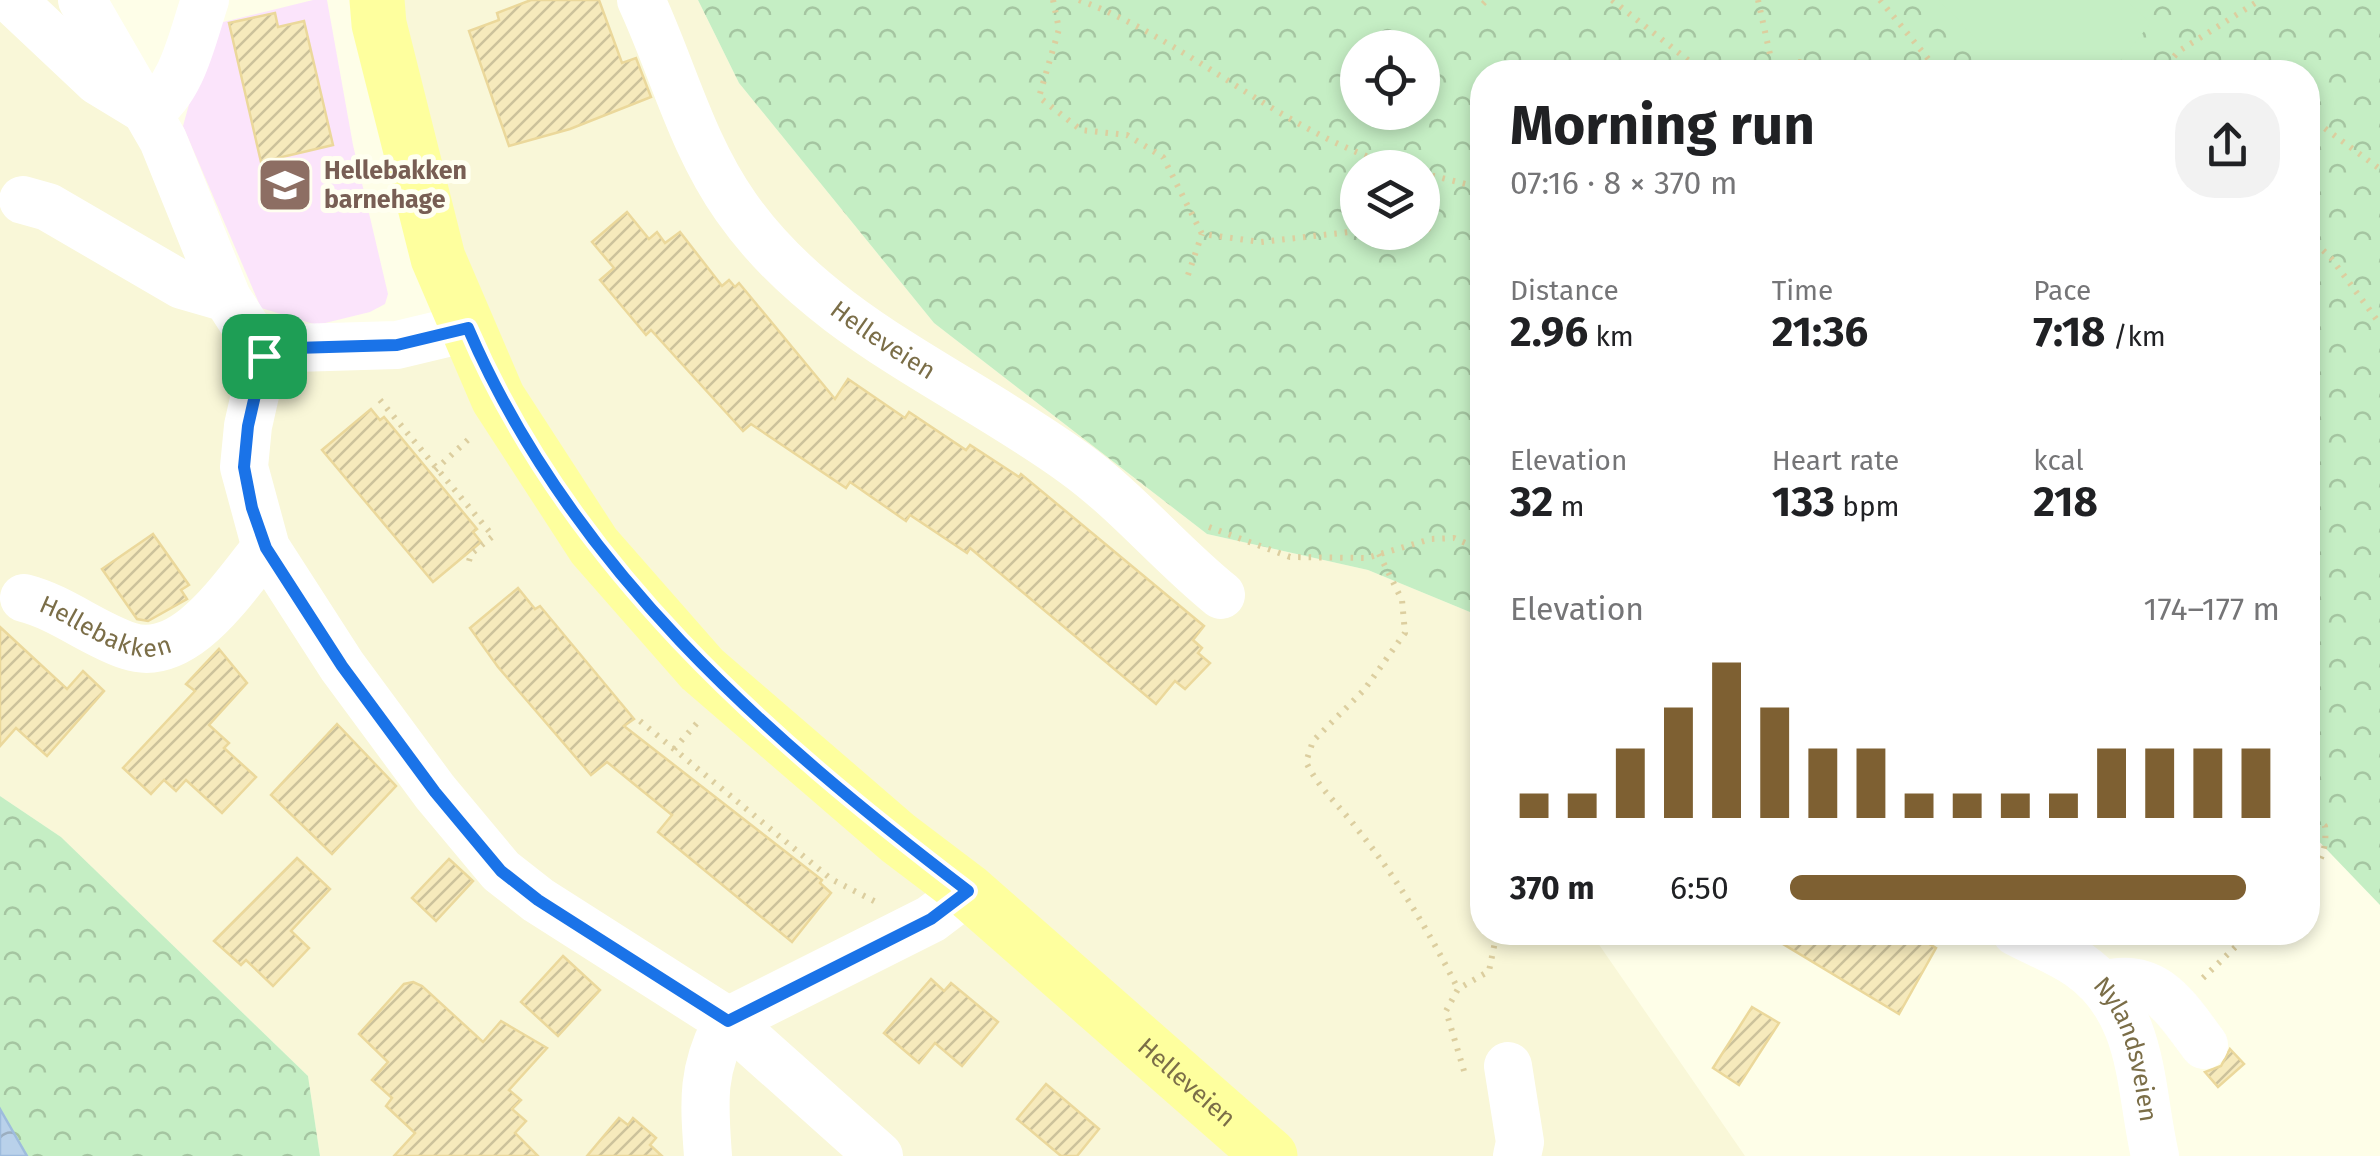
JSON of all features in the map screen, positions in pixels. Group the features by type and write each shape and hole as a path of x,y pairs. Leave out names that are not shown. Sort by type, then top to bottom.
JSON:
{"main road":[{"name":"Helleveien","path":"377,0 378,24 438,258 498,398 594,546 702,669 898,838 968,891 1270,1156"}],"street":[{"path":"12,0 98,81 149,112"},
{"path":"82,0 149,112 227,298 264,356 248,426 244,467 266,548 358,688 435,792 501,871 538,900 728,1021 879,1156"},
{"path":"149,112 165,101 172,88 206,0"},
{"name":"Helleveien","path":"640,0 686,118 735,206 776,256 872,335 1078,466 1222,595"},
{"path":"22,200 48,207 182,286 227,298"},
{"path":"264,356 295,348 397,345 468,328"},
{"name":"Hellebakken","path":"24,598 66,611 129,646 157,648 196,626 266,548"},
{"path":"708,1156 705,1080 709,1054 728,1021 931,919 968,891"},
{"name":"Nylandsveien","path":"2041,945 2078,964 2120,1006 2135,1038 2154,1156"},
{"path":"2103,985 2134,981 2165,994 2204,1045"},
{"path":"1487,1072 1520,1142 1517,1156"}],"path":[{"path":"1053,0 1059,29 1039,97 1081,130 1127,135 1164,157 1202,234 1188,275"},
{"path":"1079,0 1136,27 1245,94 1359,150"},
{"path":"1612,0 1688,60"},
{"path":"1880,0 1929,60"},
{"path":"2175,60 2204,33 2260,0"},
{"path":"1759,1 1769,60"},
{"path":"2320,125 2380,169"},
{"path":"1440,178 1470,186"},
{"path":"1202,234 1261,242 1340,233"},
{"path":"2320,247 2380,324"},
{"path":"380,400 492,536 471,554 466,568"},
{"path":"435,470 466,441"},
{"path":"1176,552 1209,526 1290,557 1380,554 1431,538 1454,538 1470,545"},
{"path":"1380,554 1402,600 1405,633 1364,690 1312,740 1306,762 1316,784 1359,830 1431,934 1458,989"},
{"path":"640,721 832,879 872,900"},
{"path":"674,750 694,727"},
{"path":"2320,822 2325,826 2326,839 2320,860"},
{"path":"1487,1072 1446,1012 1458,989 1489,971 1494,945"},
{"path":"2165,994 2202,980 2238,945"}],"shaded area":[{"path":"0,0 88,0 272,360 440,322 397,0 698,0 739,83 934,323 1207,534 1368,570 1470,612 1470,945 1599,945 1745,1156 320,1156 308,1076 61,837 0,796"},
{"name":"Hellebakken barnehage","path":"327,0 353,145 388,294 385,304 370,312 317,325 261,308 183,126 211,25"}],"green space":[{"path":"698,0 2380,0 2380,905 2320,842 2320,60 1470,60 1470,612 1368,570 1207,534 934,323 739,83"},
{"path":"1939,0 2127,0 2150,24 2121,60 1996,60"},
{"path":"0,796 61,837 308,1076 320,1156 27,1156 0,1109"}],"water":[{"path":"0,1109 27,1156 0,1156"}],"building":[{"path":"531,0 599,0 622,63 636,58 651,97 570,129 509,146 469,31 499,20 497,13"},
{"path":"275,13 278,27 304,21 333,145 261,162 229,23"},
{"path":"627,212 649,239 657,232 665,243 680,232 722,286 729,280 735,287 739,283 835,399 848,379 905,418 909,412 966,450 970,445 1019,477 1021,474 1204,626 1193,640 1202,648 1198,653 1210,663 1185,689 1175,681 1156,704 970,548 967,553 910,515 906,521 850,482 846,488 751,424 743,431 651,330 646,335 600,280 614,268 592,242"},
{"path":"371,409 380,420 384,417 477,529 473,532 481,542 433,582 322,450"},
{"path":"153,534 189,585 181,590 187,599 148,621 137,619 102,569"},
{"path":"518,588 535,609 540,606 634,719 624,726 822,880 820,883 831,893 792,942 658,832 672,815 607,762 591,775 498,667 470,628"},
{"path":"0,627 67,689 83,671 104,691 47,756 16,728 0,746"},
{"path":"219,649 247,683 209,725 229,743 224,748 256,777 222,813 186,780 176,791 164,780 151,794 123,768 195,691 186,684"},
{"path":"337,724 396,786 332,854 271,795"},
{"path":"297,858 330,889 291,931 309,948 273,986 246,960 241,965 214,941"},
{"path":"449,859 473,881 436,921 412,898"},
{"path":"1785,945 1936,948 1899,1014"},
{"path":"563,956 600,990 558,1036 521,1002"},
{"path":"931,979 944,991 951,983 998,1022 962,1066 935,1043 919,1063 884,1033"},
{"path":"413,982 483,1042 501,1021 547,1048 509,1090 521,1100 512,1109 526,1121 515,1133 538,1156 394,1156 415,1133 386,1106 392,1098 372,1080 388,1062 359,1034 404,984"},
{"path":"1752,1007 1779,1023 1739,1085 1713,1068"},
{"path":"2230,1049 2244,1064 2218,1087 2205,1072 2221,1066"},
{"path":"1046,1084 1099,1129 1077,1156 1061,1156 1017,1119"},
{"path":"619,1118 628,1125 633,1118 656,1138 650,1145 662,1156 587,1156"}],"place":[{"name":"Hellebakken barnehage","path":"285,185"}],"route":[{"path":"468,328 498,398 594,546 702,669 898,838 968,891 931,919 728,1021 538,900 501,871 435,792 342,666 266,548 252,508 244,467 248,426 264,356 295,348 397,345 468,328"}]}
